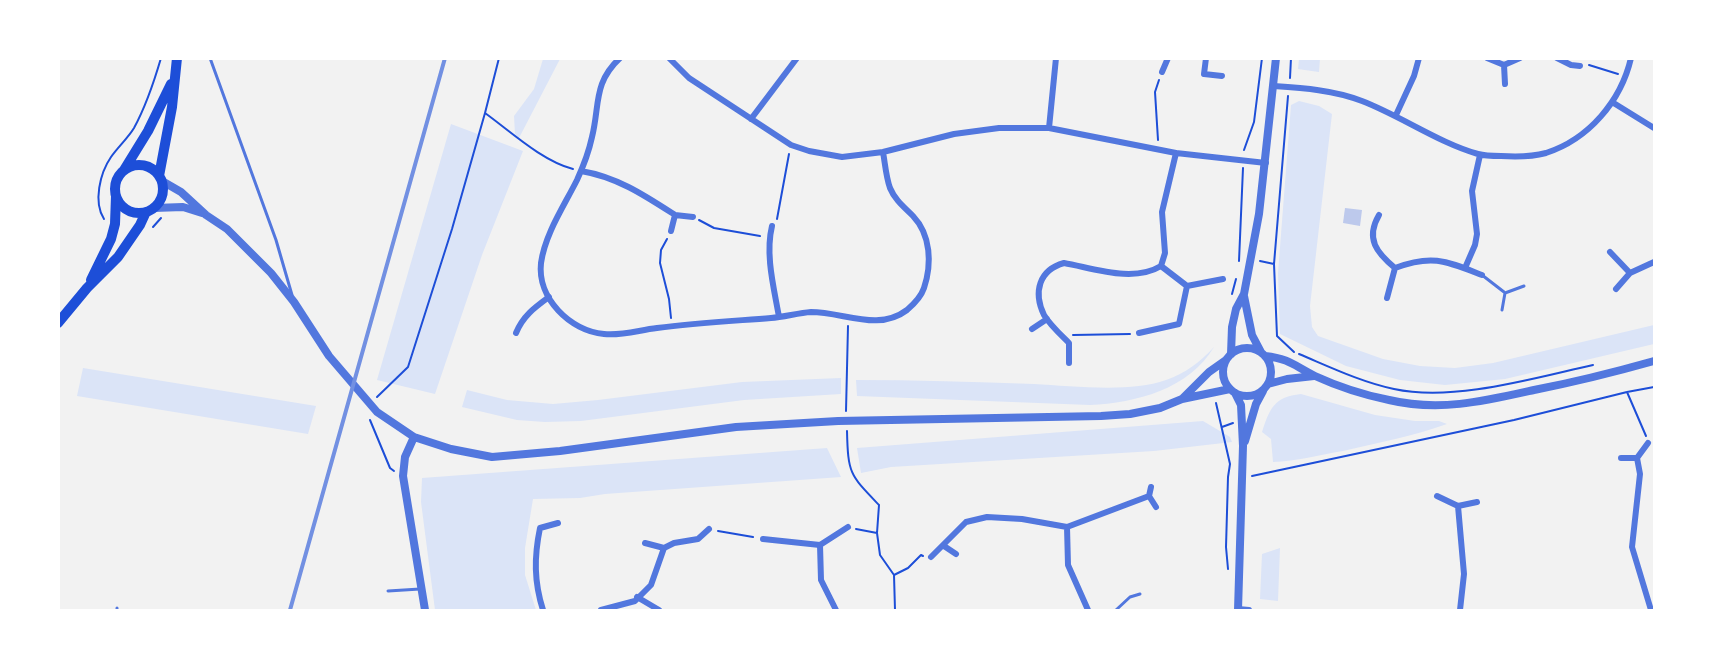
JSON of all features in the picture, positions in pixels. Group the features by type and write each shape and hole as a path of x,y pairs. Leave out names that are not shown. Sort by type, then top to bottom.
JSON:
{"highway":[{"path":"58,323 87,288 118,257 162,196 160,178 177,58"},
{"path":"87,288 116,224 116,183 148,131 175,76"},
{"path":"123,171 135,165 142,165 155,171 160,178"},
{"path":"116,196 131,212 150,210"}],"street":[{"path":"620,58 609,69 598,90 592,137 581,171 547,240 541,265 544,285 557,311 569,322 588,331 624,334 808,312 848,315 866,321 883,321 900,315 914,305 924,290 928,248 924,232 900,204 890,188 883,152"},
{"path":"669,58 689,78 791,145 842,157 883,152 954,134 999,128 1049,128 1176,153 1266,163"},
{"path":"751,119 798,58"},
{"path":"1049,128 1056,58"},
{"path":"1162,72 1168,58"},
{"path":"1206,58 1204,74 1222,76"},
{"path":"1249,610 1238,610 1243,446 1241,405 1223,375 1236,309 1244,294 1259,214 1275,58"},
{"path":"1396,115 1414,76 1419,58"},
{"path":"1487,58 1504,65 1520,58"},
{"path":"1557,58 1571,65 1580,66"},
{"path":"1273,86 1321,90 1360,100 1480,155 1522,157 1547,152 1594,125 1612,102 1626,77 1631,58"},
{"path":"1504,65 1505,84"},
{"path":"1612,102 1654,128"},
{"path":"1069,363 1070,343 1047,319 1039,294 1044,273 1054,265 1064,262 1122,273 1142,273 1153,271 1161,266 1165,252 1162,212 1176,153"},
{"path":"1465,268 1477,234 1472,191 1480,155"},
{"path":"581,171 603,174 675,214 693,217"},
{"path":"160,178 227,229 264,266 294,302 329,356 377,412 414,437 452,449 492,457 560,451 736,427 838,421 1130,414 1160,408 1182,399 1232,391 1245,396 1254,395 1266,387 1287,379 1314,376"},
{"path":"150,210 183,207 206,215"},
{"path":"671,231 675,214"},
{"path":"1379,215 1374,232 1375,246 1380,255 1395,268"},
{"path":"772,226 769,238 772,279 779,317"},
{"path":"1610,252 1630,273"},
{"path":"1395,268 1415,260 1428,259 1465,268 1482,275"},
{"path":"1616,289 1630,273 1654,262"},
{"path":"1161,266 1187,286 1223,279"},
{"path":"1387,298 1395,268"},
{"path":"1139,333 1179,324 1187,286"},
{"path":"1243,446 1256,404 1271,374 1270,365 1252,335 1244,294"},
{"path":"516,333 521,321 532,309 549,297"},
{"path":"1032,329 1047,319"},
{"path":"1182,399 1209,372 1228,357 1246,348 1289,360 1314,376 1356,392 1392,401 1428,405 1467,405 1654,361"},
{"path":"414,437 405,458 403,476 425,610"},
{"path":"1648,443 1637,458 1640,474 1632,547 1652,610"},
{"path":"1621,458 1637,458"},
{"path":"1151,487 1149,496 1156,507"},
{"path":"931,557 966,522 987,517 1022,519 1067,526 1149,496"},
{"path":"1437,496 1458,506 1477,502"},
{"path":"1458,506 1464,573 1460,610"},
{"path":"543,610 535,573 536,547 540,528 558,523"},
{"path":"1067,526 1068,565 1089,610"},
{"path":"763,539 820,545 848,527"},
{"path":"645,543 664,548 674,543 698,539 709,529"},
{"path":"820,545 821,579 836,610"},
{"path":"944,546 956,554"},
{"path":"601,610 635,601 651,585 664,548"},
{"path":"638,597 659,610"}],"lane":[{"path":"210,58 276,240 294,302"},
{"path":"1482,275 1505,293"},
{"path":"1505,293 1524,286"},
{"path":"1502,310 1505,293"},
{"path":"388,591 422,589"},
{"path":"1116,610 1130,597 1140,594"}],"path":[{"path":"106,222 102,216 99,198 101,180 110,160 133,129 146,104 161,58"},
{"path":"373,401 408,367 452,229 499,58"},
{"path":"1239,265 1245,150 1254,122 1262,58"},
{"path":"1291,58 1274,264 1277,336 1293,352 1395,389 1446,392 1497,386 1601,364"},
{"path":"1580,66 1589,65 1626,77"},
{"path":"1156,149 1159,132 1155,92 1162,72"},
{"path":"485,112 536,150 565,167 581,171"},
{"path":"772,226 776,220 791,145"},
{"path":"150,232 164,215"},
{"path":"693,217 714,228 769,238"},
{"path":"671,231 661,250 660,263 669,299 671,327"},
{"path":"1262,262 1274,264"},
{"path":"1232,294 1236,277"},
{"path":"846,389 848,315"},
{"path":"1061,335 1139,333"},
{"path":"1228,477 1242,477 1514,420 1654,387"},
{"path":"1627,392 1648,443"},
{"path":"1215,399 1230,464 1226,547 1228,570"},
{"path":"368,415 390,468 403,476"},
{"path":"1222,427 1237,422"},
{"path":"848,464 856,481 879,505 877,533 880,555 894,575 895,610"},
{"path":"848,527 877,533"},
{"path":"709,529 763,539"},
{"path":"894,575 908,568 921,555 931,557"}],"shaded area":[{"path":"543,59 560,59 519,138 515,134 514,116 534,89"},
{"path":"1299,59 1320,59 1319,72 1298,69"},
{"path":"1299,101 1319,106 1332,114 1310,306 1312,327 1318,336 1383,359 1420,366 1455,368 1493,363 1654,325 1654,344 1505,379 1445,385 1400,380 1346,366 1280,334 1278,273 1291,105"},
{"path":"451,124 523,151 482,255 435,394 377,380"},
{"path":"1214,347 1191,374 1176,383 1143,397 1108,404 857,396 856,380 1034,384 1101,388 1152,384 1180,374"},
{"path":"83,368 316,406 308,434 77,396"},
{"path":"841,378 841,394 744,400 581,421 517,420 462,407 467,390 507,400 553,404 742,382"},
{"path":"1301,394 1375,415 1415,421 1439,421 1447,424 1408,436 1343,451 1273,462 1271,439 1262,432 1268,416 1279,401"},
{"path":"1203,421 1230,437 1232,442 1154,451 891,467 861,473 857,448"},
{"path":"827,448 841,477 605,494 580,498 533,499 525,548 525,575 536,610 435,610 421,502 422,478"},
{"path":"1280,548 1278,601 1260,599 1262,554"}],"building":[{"path":"1345,208 1362,210 1360,226 1343,223"}],"railway":[{"path":"290,610 445,58"}]}
